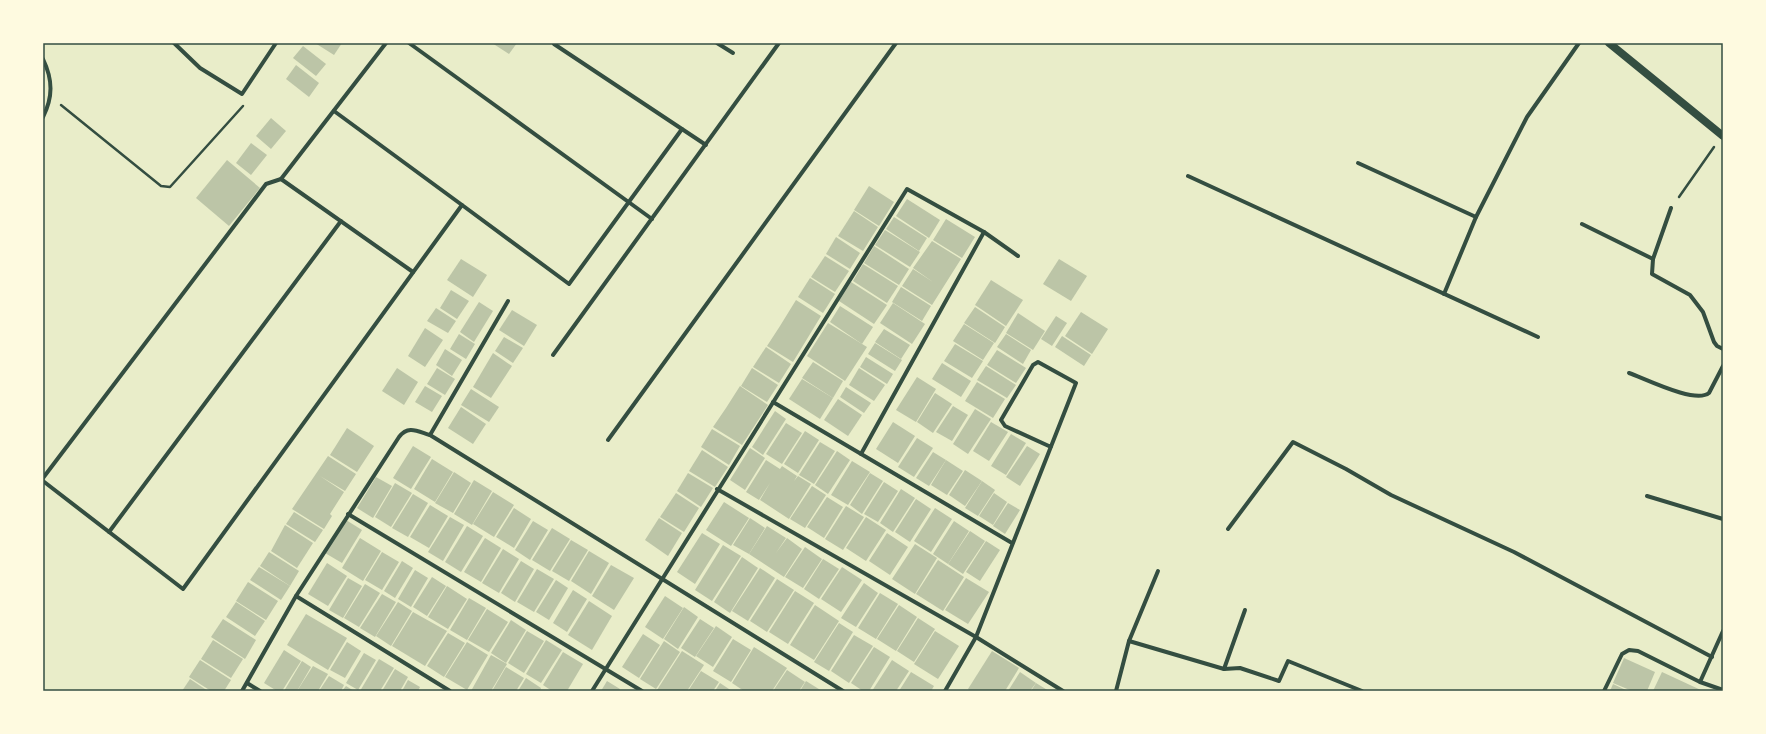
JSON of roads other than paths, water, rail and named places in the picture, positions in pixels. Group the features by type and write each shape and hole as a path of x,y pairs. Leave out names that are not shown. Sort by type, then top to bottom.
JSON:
{"main road":[{"path":"1608,43 1723,136"}],"street":[{"path":"174,43 200,68 242,94 276,43"},
{"path":"386,43 281,179 266,184 43,480 183,589 462,205"},
{"path":"409,43 652,219"},
{"path":"717,43 733,53"},
{"path":"553,356 779,43"},
{"path":"608,440 896,43"},
{"path":"1444,294 1476,217 1527,117 1578,43"},
{"path":"554,44 706,145"},
{"path":"43,60 50,82 51,97 43,117"},
{"path":"334,111 569,284 682,129"},
{"path":"1358,163 1476,217"},
{"path":"1188,176 1538,337"},
{"path":"281,179 413,272"},
{"path":"592,691 717,489 907,189 984,232 1018,256"},
{"path":"1671,208 1653,259 1652,274 1690,295 1703,312 1714,342 1717,346 1723,349"},
{"path":"109,532 341,221"},
{"path":"1582,224 1653,259"},
{"path":"861,454 984,232"},
{"path":"430,435 508,301"},
{"path":"945,691 976,637 1012,543 1051,447 1076,383 1038,362 1033,365 1000,420 1005,426 1051,447"},
{"path":"1630,373 1677,391 1699,397 1709,393 1723,366"},
{"path":"773,402 1012,543"},
{"path":"242,691 296,596 348,514 404,430 411,429 430,435 663,578 843,691"},
{"path":"1228,529 1293,442 1346,469 1391,495 1514,552 1712,657"},
{"path":"717,489 976,637 1063,691"},
{"path":"1647,496 1723,519"},
{"path":"348,514 642,691"},
{"path":"1116,691 1129,641 1158,571"},
{"path":"296,596 450,691"},
{"path":"1224,669 1245,610"},
{"path":"1700,682 1723,631"},
{"path":"1129,641 1224,669 1240,668 1279,681 1288,661 1362,691"},
{"path":"1604,691 1622,654 1629,650 1638,651 1700,682 1723,690"},
{"path":"247,683 260,691"}]}
